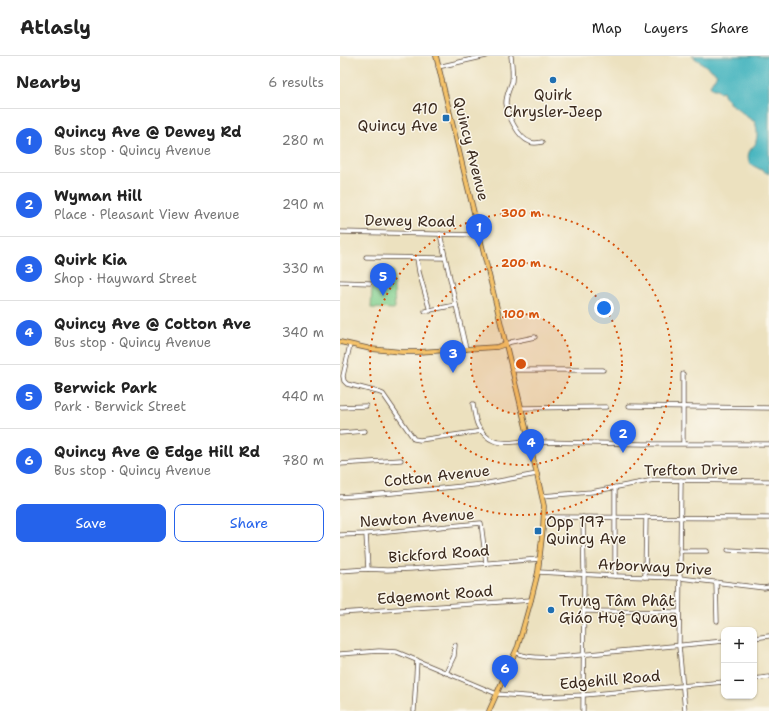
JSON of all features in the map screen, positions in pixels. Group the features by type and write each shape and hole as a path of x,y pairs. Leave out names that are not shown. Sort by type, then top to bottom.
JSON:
{"main road":[{"name":"Quincy Avenue","path":"436,56 544,504 540,559 531,600 516,653 490,711"},
{"path":"340,342 381,350 405,352 497,347 506,344"}],"street":[{"path":"438,67 486,56"},
{"path":"510,56 512,77 506,101 509,114 516,128 524,139 533,143 542,142"},
{"name":"Dewey Road","path":"340,232 480,235"},
{"path":"440,234 466,349"},
{"path":"366,257 445,258"},
{"path":"417,258 427,311 456,305"},
{"path":"340,282 370,283"},
{"path":"506,344 535,337"},
{"path":"350,345 343,376 344,381 347,384 383,394 414,439 420,440 482,431"},
{"path":"512,370 603,370"},
{"path":"683,374 684,443"},
{"path":"473,404 478,425 489,438 497,442 769,444"},
{"path":"340,407 366,406"},
{"path":"521,408 606,406"},
{"path":"629,406 769,408"},
{"path":"340,433 365,431"},
{"path":"340,464 401,460"},
{"name":"Cotton Avenue","path":"340,497 483,484 537,474"},
{"name":"Trefton Drive","path":"542,496 587,492 651,480 769,481"},
{"path":"681,480 679,646 685,711"},
{"path":"615,487 615,576"},
{"path":"544,517 769,518"},
{"path":"583,517 583,711"},
{"path":"645,577 646,517"},
{"name":"Newton Avenue","path":"340,535 366,534 481,523 486,563"},
{"path":"366,534 368,569"},
{"path":"728,550 769,552"},
{"path":"680,551 707,551"},
{"name":"Bickford Road","path":"340,571 368,569 411,569 540,559"},
{"name":"Arborway Drive","path":"538,572 680,578 764,588 769,587"},
{"path":"716,582 717,621"},
{"name":"Edgemont Road","path":"340,613 531,600"},
{"path":"584,611 679,612"},
{"path":"757,638 769,636"},
{"path":"516,653 524,656 543,657 721,641"},
{"path":"446,673 454,656 455,645"},
{"name":"Edgehill Road","path":"340,654 390,651 397,652 497,694 539,697 584,695 721,682"},
{"path":"414,711 417,660"},
{"path":"757,679 769,678"}],"green space":[{"path":"373,270 393,271 395,309 371,308"}],"water":[{"path":"692,56 769,56 769,174 750,164 748,156 751,149 756,144 757,139 755,122 729,103 723,95 723,91 720,92 717,89 713,89 710,85 717,74"}],"place":[{"name":"Quirk Chrysler-Jeep","path":"553,80"},
{"name":"410 Quincy Ave","path":"446,118"},
{"name":"Quincy Ave @ Dewey Rd","path":"479,247"},
{"name":"Berwick Park","path":"383,296"},
{"name":"Quirk Kia","path":"453,373"},
{"name":"Wyman Hill","path":"623,453"},
{"name":"Quincy Ave @ Cotton Ave","path":"531,462"},
{"name":"Opp 197 Quincy Ave","path":"538,531"},
{"name":"Trung Tâm Phật Giáo Huệ Quang","path":"551,610"},
{"name":"Quincy Ave @ Edge Hill Rd","path":"505,688"}]}
